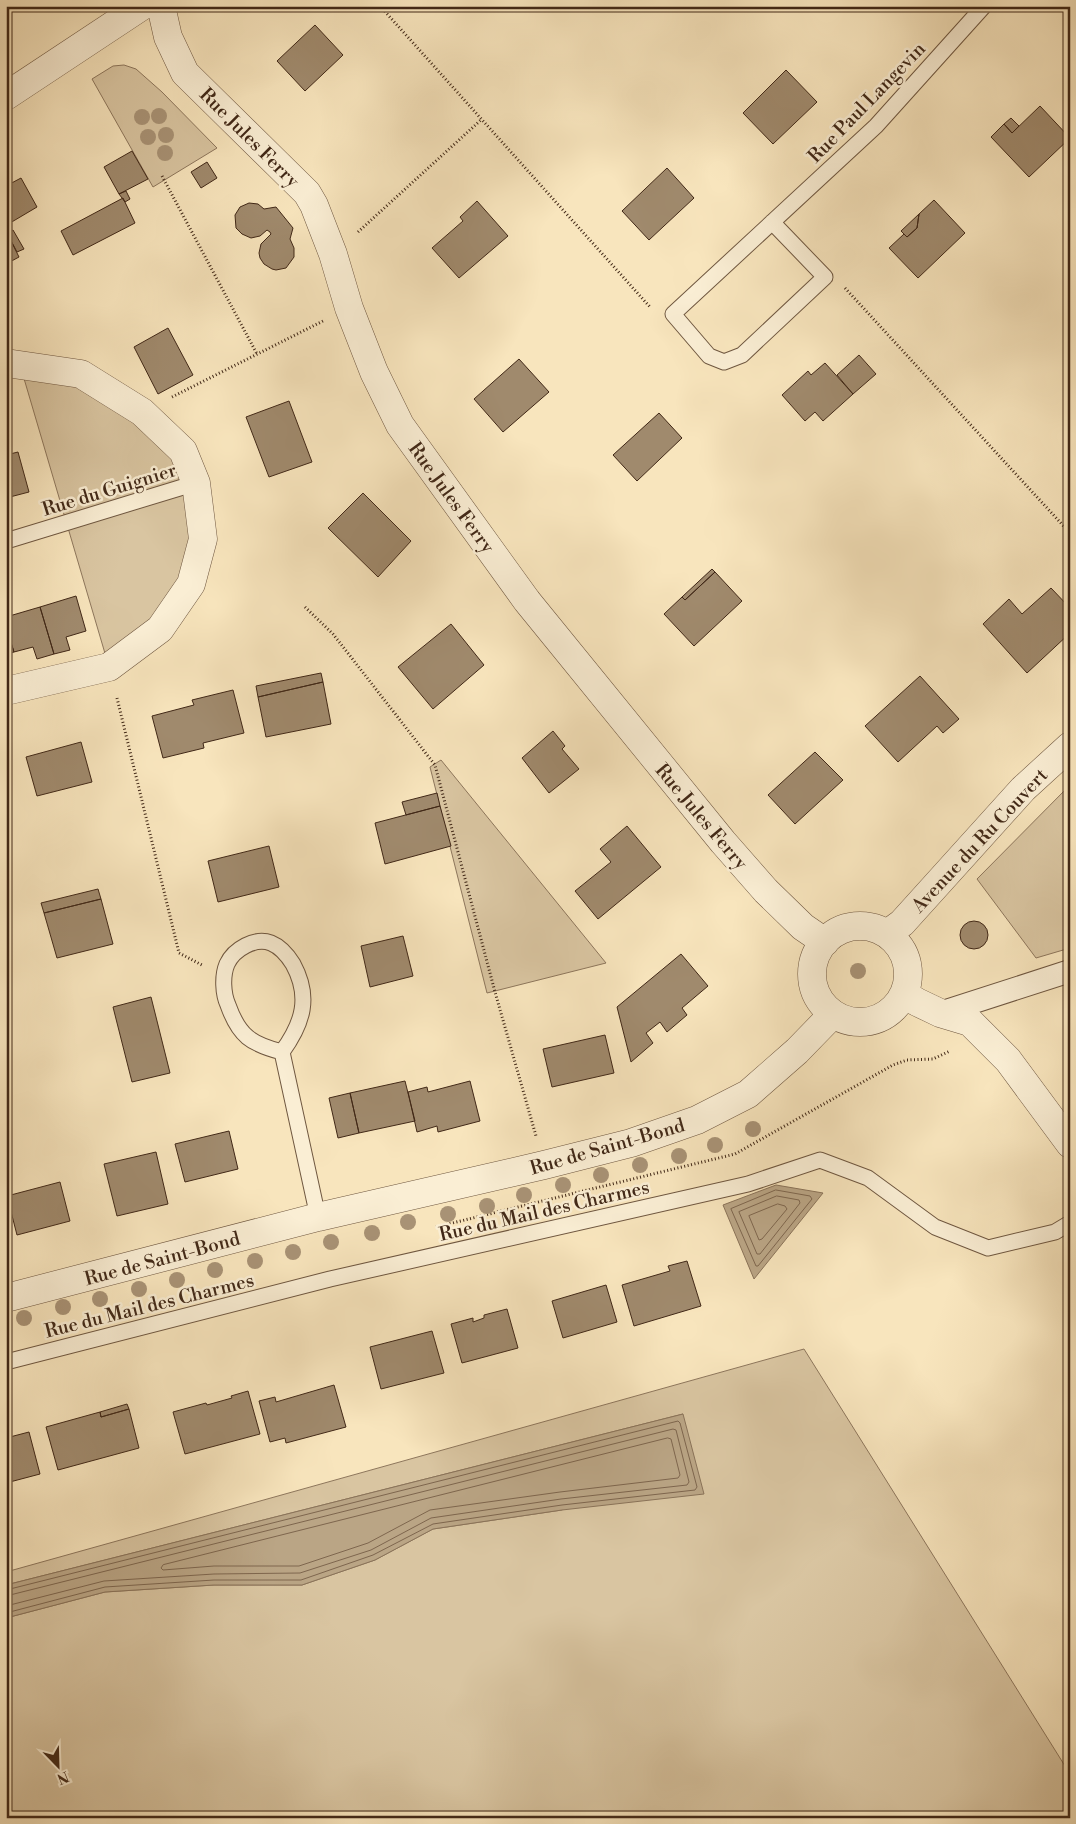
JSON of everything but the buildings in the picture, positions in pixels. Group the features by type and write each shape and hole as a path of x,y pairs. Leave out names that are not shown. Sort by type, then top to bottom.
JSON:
{"street":[{"path":"6,96 142,6"},
{"name":"Rue Jules Ferry","path":"162,6 168,37 185,73 307,193 314,205 333,254 349,308 374,372 400,425 527,601 723,842 766,891 803,927 825,942"},
{"path":"6,363 81,374 142,412 183,451 196,483 203,539 190,584 160,630 110,666 6,691"},
{"name":"Avenue du Ru Couvert","path":"887,934 902,923 1023,789 1070,746"},
{"path":"855,927 875,928 887,934 898,943 905,955 908,968 908,981 904,994 895,1008 882,1018 865,1022 848,1021 833,1014 821,1003 814,988 812,972 816,956 825,942 835,933 855,927"},
{"path":"940,1013 1070,971"},
{"path":"904,994 940,1013 970,1022 1008,1060 1070,1144"},
{"name":"Rue de Saint-Bond","path":"6,1298 318,1217 631,1143 697,1120 748,1094 797,1051 833,1014"}],"lane":[{"name":"Rue Paul Langevin","path":"673,314 876,126 984,6"},
{"path":"673,314 709,356 724,362 742,355 825,277 772,222"},
{"name":"Rue du Guignier","path":"6,541 196,483"},
{"path":"282,1052 263,1048 246,1037 238,1027 226,1000 224,984 227,964 238,950 261,941 272,943 282,950 291,960 300,977 303,996 299,1024 282,1052 318,1217"},
{"name":"Rue du Mail des Charmes","path":"6,1362 330,1279 748,1184 820,1160 868,1178 935,1227 988,1248 1055,1232 1070,1223"}],"path":[{"path":"380,6 653,310 673,314"},
{"path":"333,254 482,120"},
{"path":"162,176 257,354"},
{"path":"825,277 843,287 850,294 1070,533"},
{"path":"142,412 349,308"},
{"path":"305,608 333,634 434,764 544,1165"},
{"path":"110,666 179,953 225,977"}],"shaded area":[{"path":"124,65 136,69 162,92 217,148 153,187 92,79 113,66"},
{"path":"20,365 142,412 196,483 191,584 109,667"},
{"path":"441,760 606,963 487,993 430,767"},
{"path":"1070,785 1070,948 1036,958 977,879"},
{"path":"804,1349 1070,1774 1070,1818 6,1818 6,1618 105,1592 214,1585 302,1585 375,1560 433,1529 562,1510 683,1414 6,1585 6,1572"}],"water":[{"path":"776,1185 823,1193 754,1279 723,1205"},
{"path":"683,1414 704,1494 562,1510 433,1529 375,1560 302,1585 214,1585 105,1592 6,1618 6,1585"}]}
